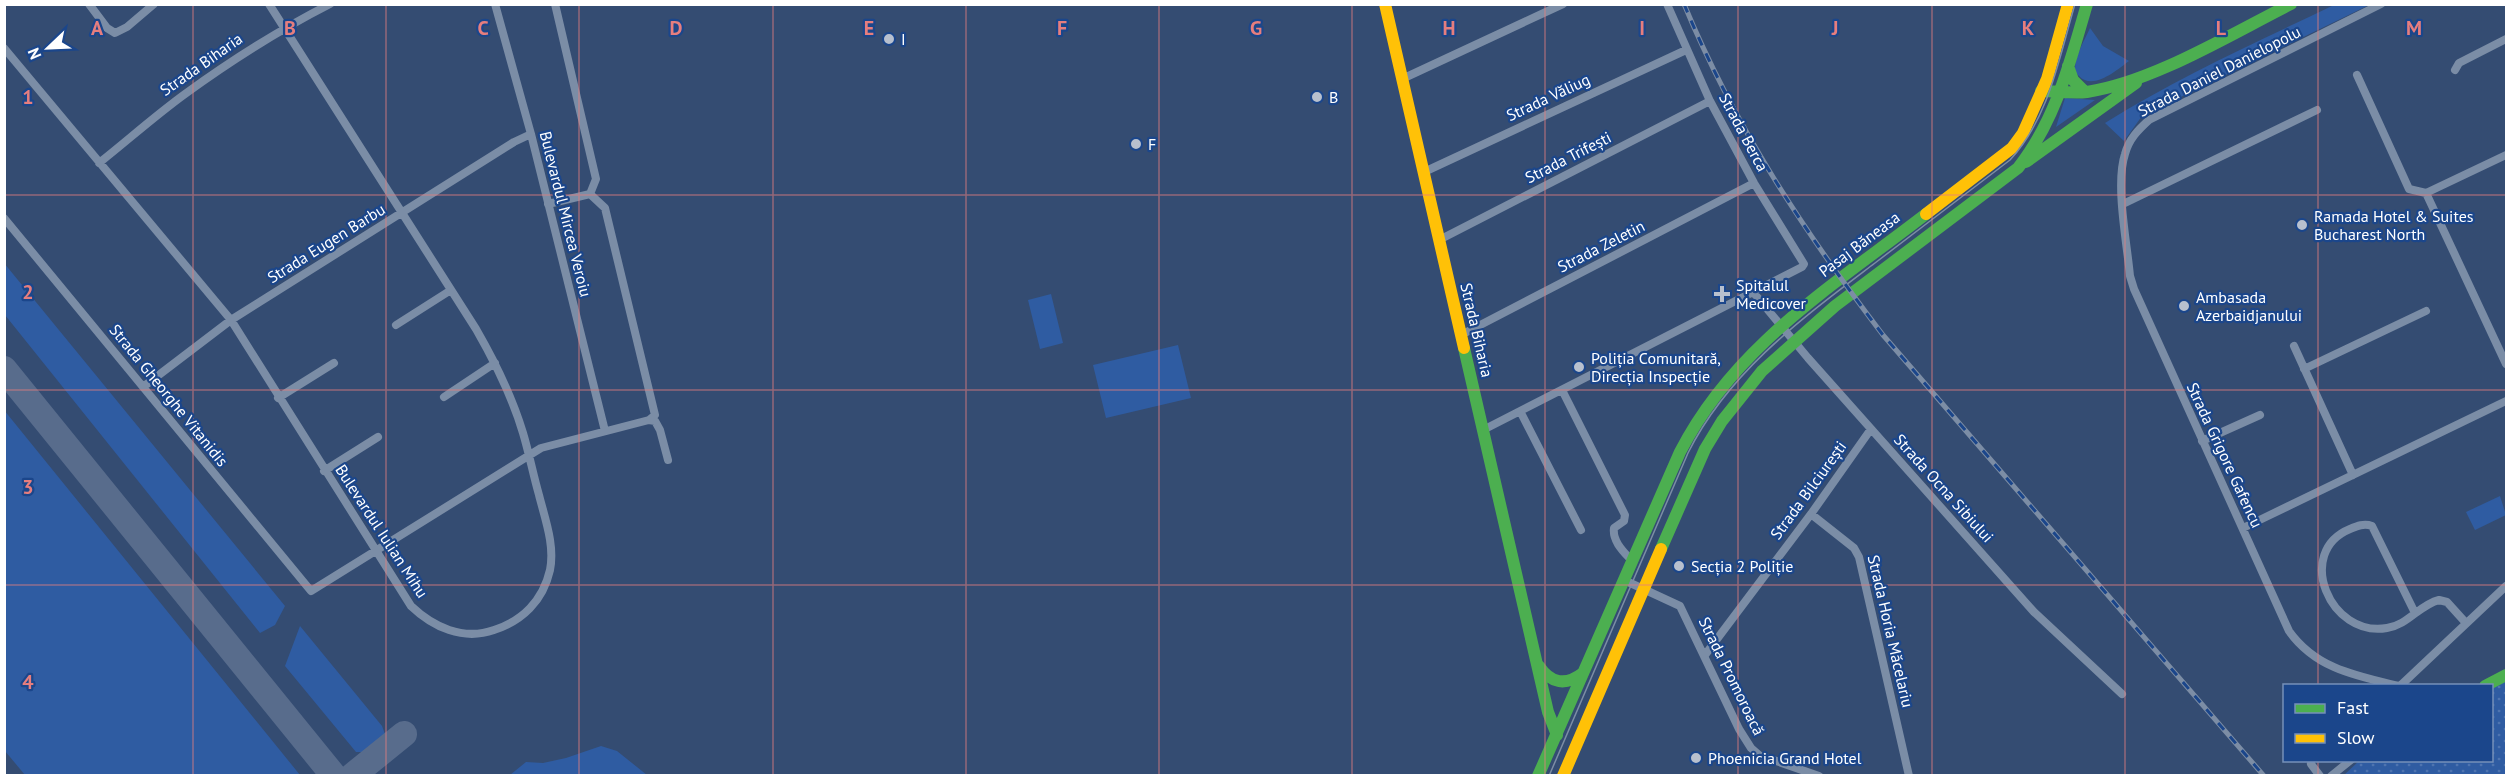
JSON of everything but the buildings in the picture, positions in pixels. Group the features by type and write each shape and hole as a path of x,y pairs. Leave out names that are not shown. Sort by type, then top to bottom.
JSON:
{"main road":[{"name":"Strada Biharia","path":"1385,4 1537,662 1551,721 1557,735"},
{"name":"Pasaj Băneasa","path":"1538,776 1694,424 1727,377 1773,332 2006,154 2022,135 2042,91 2068,4"},
{"path":"2018,168 2042,135 2068,66 2087,4"},
{"path":"2042,91 2085,92 2110,87 2150,74 2291,4"},
{"path":"2068,66 2073,80 2085,92"},
{"path":"1563,776 1712,436 1754,380 1793,342 1862,286 2018,168 2150,74"},
{"path":"1537,662 1546,676 1556,682 1569,682 1585,672"},
{"path":"2489,684 2506,675"}],"street":[{"path":"89,4 107,28 115,33 127,27 154,4"},
{"name":"Bulevardul Iulian Mihu","path":"4,48 231,320 411,606 441,628 475,634 488,632 515,622 537,601 549,571 552,550 515,410 495,363 451,290 269,4"},
{"name":"Strada Biharia","path":"99,163 184,94 284,28 330,4"},
{"name":"Bulevardul Mircea Veroiu","path":"495,4 531,134 604,431"},
{"path":"555,4 596,179 590,194"},
{"path":"1402,79 1563,4"},
{"name":"Strada Berca","path":"1667,4 1710,101 1754,183 1803,260 1802,267 1753,292"},
{"name":"Strada Daniel Danielopolu","path":"2122,166 2129,142 2137,130 2149,120 2381,4"},
{"path":"2455,70 2458,63 2506,39"},
{"name":"Strada Văliug","path":"1424,172 1686,50"},
{"path":"2357,75 2409,189 2426,193 2506,156"},
{"name":"Strada Trifești","path":"1439,240 1710,101"},
{"path":"2123,204 2317,110"},
{"name":"Strada Eugen Barbu","path":"143,387 231,320 514,142 531,134"},
{"name":"Strada Grigore Gafencu","path":"2122,166 2130,276 2134,289 2289,631 2312,656 2334,668 2391,684"},
{"name":"Strada Zeletin","path":"1461,335 1754,183"},
{"path":"2426,193 2506,364"},
{"path":"548,204 590,194"},
{"path":"590,194 605,208 655,415 649,420"},
{"name":"Strada Gheorghe Vitanidis","path":"4,218 311,591 376,550"},
{"path":"396,325 451,290"},
{"path":"1483,430 1753,292"},
{"name":"Strada Ocna Sibiului","path":"1753,292 2034,612 2122,694"},
{"path":"2304,369 2426,310"},
{"path":"2294,346 2353,475"},
{"path":"278,398 334,363"},
{"path":"444,397 495,363"},
{"path":"1562,390 1625,515 1624,521 1614,528 1614,534 1633,562"},
{"path":"2242,528 2506,401"},
{"path":"1520,411 1581,530"},
{"path":"2202,441 2260,415"},
{"path":"376,550 541,448 649,420 658,424 668,460"},
{"name":"Strada Bilciurești","path":"1705,655 1811,514 1871,429"},
{"path":"324,471 378,437"},
{"name":"Strada Horia Măcelariu","path":"1811,514 1854,548 1860,557 1909,776"},
{"path":"2415,613 2372,525 2354,528 2337,538 2325,555 2323,579 2325,591 2338,612 2350,621 2375,629 2388,628 2400,624 2415,613 2422,606 2439,600 2447,602 2466,623"},
{"name":"Strada Promoroacă","path":"1626,581 1680,606 1739,729 1751,748 1759,755 1819,776"},
{"path":"2401,684 2506,586"},
{"path":"2331,776 2348,762"},
{"path":"2311,764 2320,776"}],"shaded area":[{"path":"2334,5 2369,5 2142,116 2124,141 2105,123 2189,75"},
{"path":"2090,28 2103,46 2129,61 2105,78 2091,81 2079,76 2075,68 2078,53"},
{"path":"2065,98 2095,100 2056,127"},
{"path":"4,263 285,606 275,625 260,633 5,315"},
{"path":"1051,294 1063,343 1040,349 1028,300"},
{"path":"1178,345 1191,398 1106,418 1093,365"},
{"path":"4,410 300,775 25,775 5,751"},
{"path":"2500,496 2506,515 2475,530 2466,512"},
{"path":"300,626 382,726 385,734 364,752 356,752 285,666"},
{"path":"2506,675 2506,775 2343,776 2358,762 2493,762 2493,685"},
{"path":"601,746 617,751 647,775 510,775 526,762 543,763"}],"taxiway":[{"path":"4,369 334,776"},
{"path":"352,776 404,734"}],"tram line":[{"path":"1549,776 1688,453 1705,424 1746,371 1795,325 2010,160 2034,126 2043,106 2058,66 2075,4"}],"railway":[{"path":"1684,4 1725,93 1748,135 1798,217 1883,335 2264,776"}],"traffic: fast":[{"path":"1661,549 1705,449 1722,421 1762,371 1835,306 2018,168 2031,150 2052,110 2068,69 2087,4"},
{"path":"2041,91 2087,92 2138,78 2191,56 2291,4"},
{"path":"2068,66 2073,80 2085,92"},
{"path":"2026,162 2136,83"},
{"path":"1538,776 1680,452 1703,414 1757,349 1789,320 1926,214"},
{"path":"1464,348 1548,712 1557,735"},
{"path":"1539,666 1549,677 1559,681 1571,680 1583,673"},
{"path":"2489,684 2506,675"}],"traffic: slow":[{"path":"1385,4 1464,348"},
{"path":"1926,214 2012,148 2023,133 2047,79 2068,4"},
{"path":"1563,776 1661,549"}],"place":[{"name":"I","path":"889,39"},
{"name":"B","path":"1317,97"},
{"name":"F","path":"1136,144"},
{"name":"Ramada Hotel & Suites Bucharest North","path":"2302,225"},
{"name":"Spitalul Medicover","path":"1722,294"},
{"name":"Ambasada Azerbaidjanului","path":"2184,306"},
{"name":"Poliția Comunitară, Direcția Inspecție","path":"1579,367"},
{"name":"Secția 2 Poliție","path":"1679,566"},
{"name":"Phoenicia Grand Hotel","path":"1696,758"}]}
